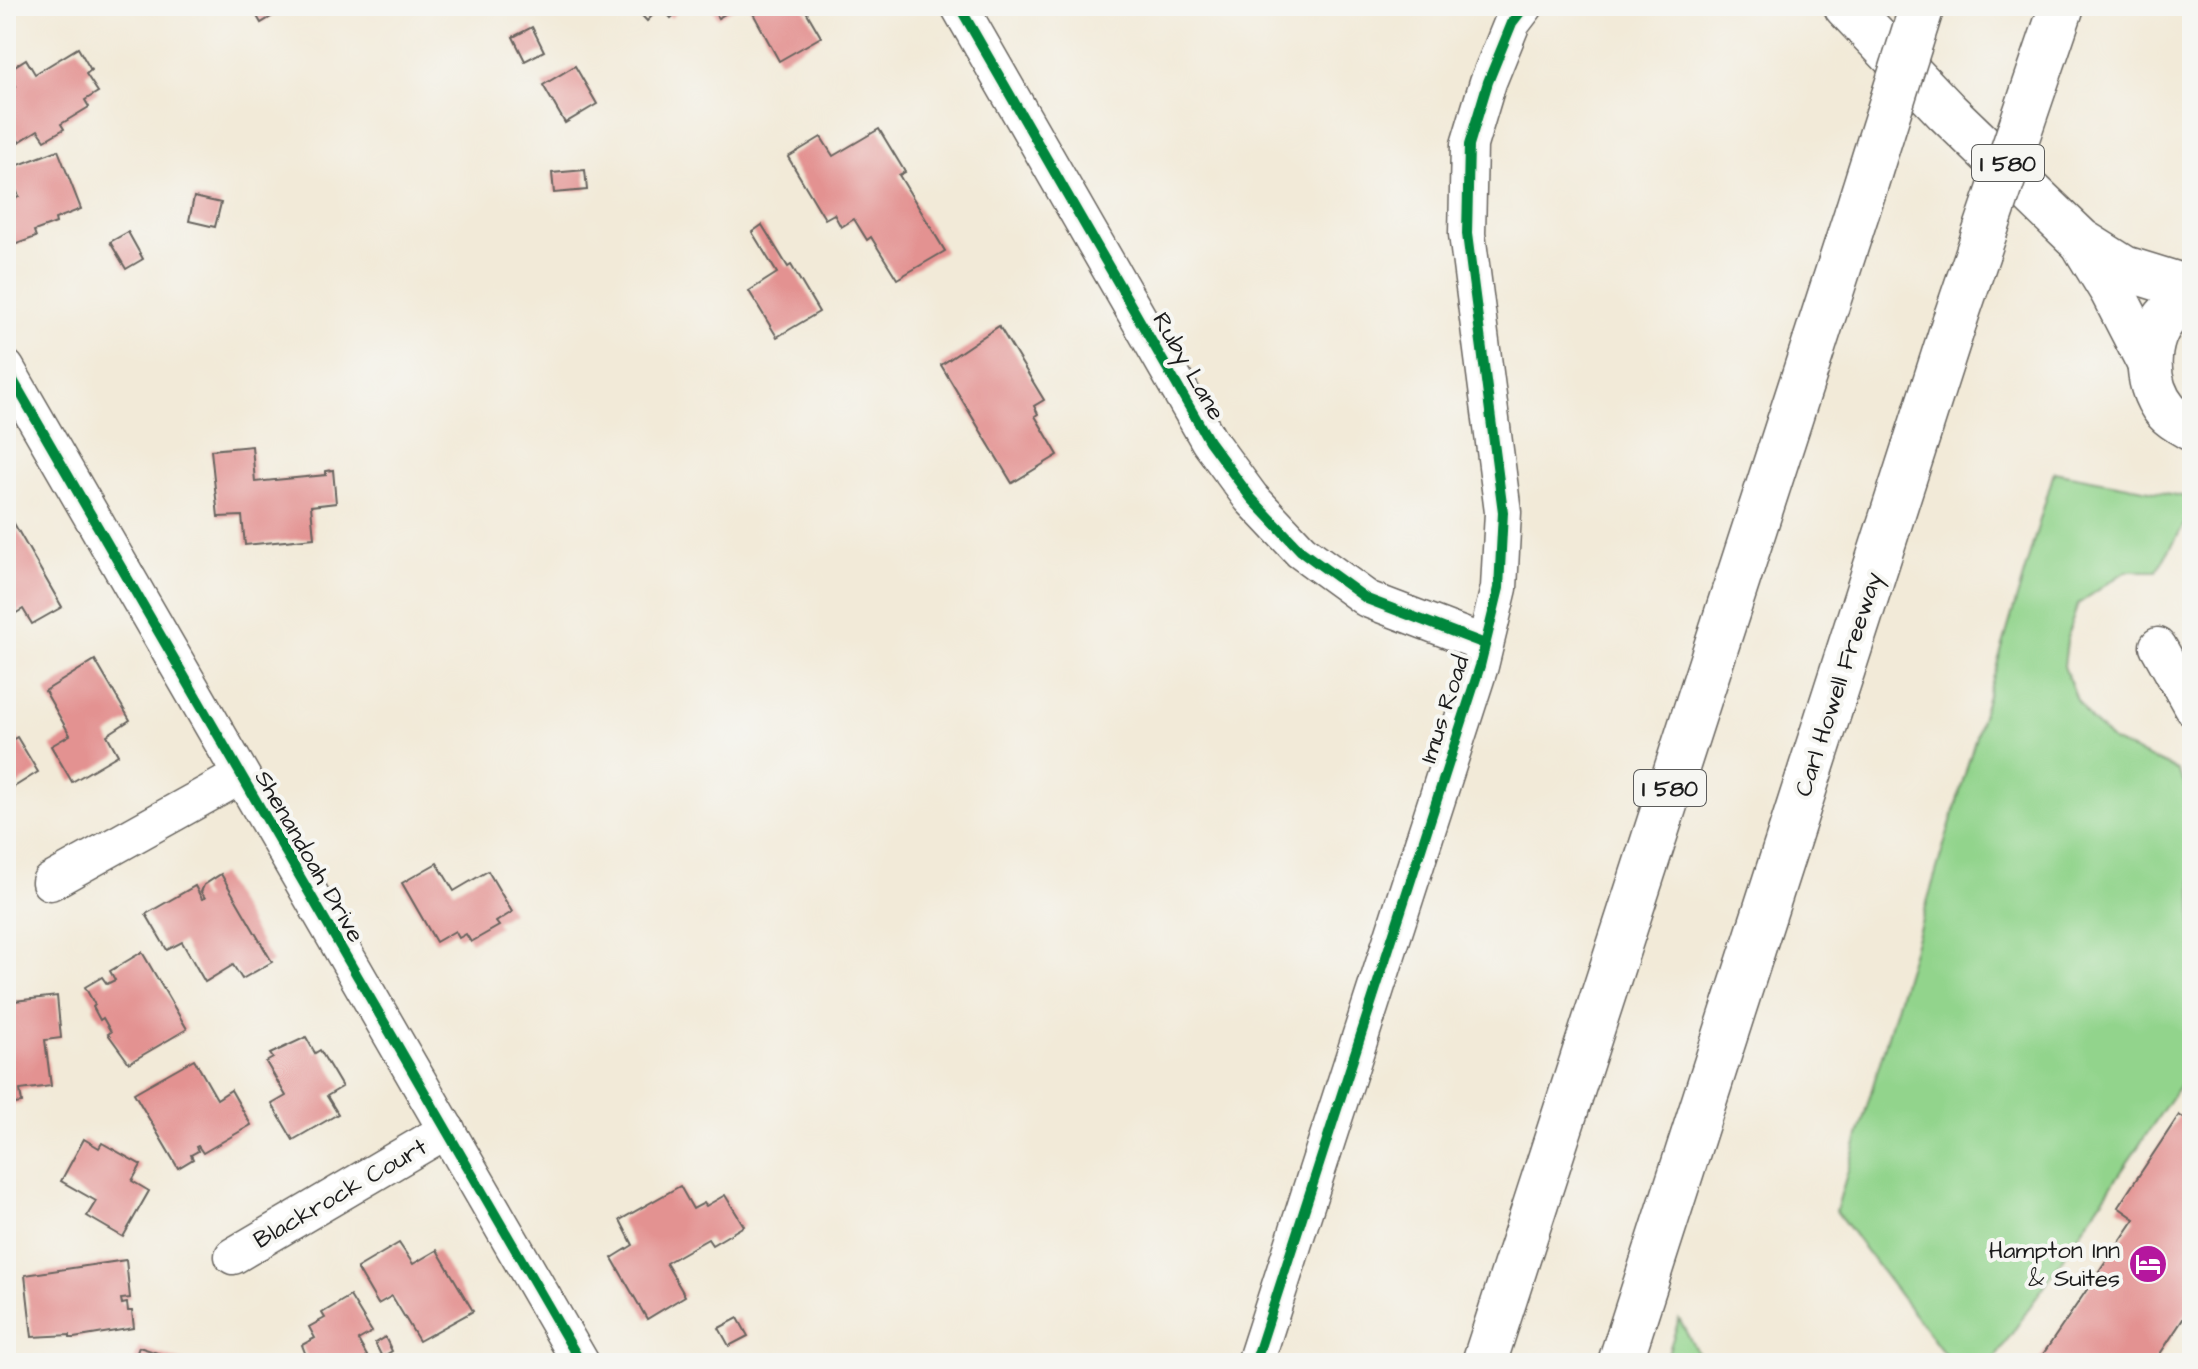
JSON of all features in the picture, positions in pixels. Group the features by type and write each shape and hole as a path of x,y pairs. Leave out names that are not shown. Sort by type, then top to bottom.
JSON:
{"main road":[{"path":"1846,6 1947,112 2081,241 2124,268 2192,289"},
{"name":"I 580","path":"1484,1363 1922,6"},
{"name":"Carl Howell Freeway","path":"1620,1363 1955,320 2062,6"},
{"path":"2081,241 2112,291 2148,361 2153,390 2166,411 2192,429"},
{"path":"2148,361 2155,333 2174,309 2192,300"}],"street":[{"name":"Ruby Lane","path":"959,6 1209,441 1251,498 1301,551 1367,599 1485,644"},
{"name":"Imus Road","path":"1255,1363 1485,644 1499,588 1503,512 1467,234 1469,145 1488,82 1512,23 1525,6"},
{"name":"Shenandoah Drive","path":"6,368 20,425 240,776 581,1363"},
{"path":"2158,646 2192,707"},
{"path":"50,882 240,776"},
{"name":"Blackrock Court","path":"233,1256 447,1130"}],"green space":[{"path":"2054,472 2192,498 2192,511 2157,571 2126,571 2078,604 2068,633 2064,666 2077,700 2092,721 2114,742 2177,770 2192,797 2192,1067 1992,1363 1951,1363 1836,1211"},
{"path":"1679,1319 1703,1363 1665,1363"}],"building":[{"path":"251,6 289,6 261,23"},
{"path":"633,6 684,6 671,18 661,7 647,21"},
{"path":"711,6 738,6 718,18"},
{"path":"749,6 803,6 821,37 779,61"},
{"path":"532,27 544,51 525,61 513,37"},
{"path":"78,48 91,70 86,74 98,92 85,100 89,107 61,124 64,129 45,140 38,130 19,142 6,121 6,93 16,86 7,71 26,59 35,74"},
{"path":"575,66 597,104 565,123 543,85"},
{"path":"879,129 905,172 899,175 945,251 897,279 871,237 867,240 854,219 841,227 834,214 825,219 788,157 821,137 833,156"},
{"path":"58,150 81,209 55,219 56,223 34,231 36,237 14,245 6,224 6,202 19,197 8,169"},
{"path":"585,170 587,190 554,193 552,173"},
{"path":"194,197 221,203 215,227 189,221"},
{"path":"762,225 819,312 777,337 749,291 777,273 752,232"},
{"path":"128,232 143,259 126,269 110,242"},
{"path":"999,326 1044,400 1034,406 1038,414 1035,416 1058,455 1012,483 941,365"},
{"path":"252,446 255,482 326,475 326,471 333,470 336,503 311,506 314,538 245,545 242,516 218,517 211,450"},
{"path":"12,520 62,607 32,624 23,609 6,619 6,523"},
{"path":"95,660 130,720 107,735 118,755 72,782 51,746 70,735 45,691"},
{"path":"17,737 38,772 6,792 6,743"},
{"path":"437,863 454,891 488,871 512,912 496,922 499,926 471,942 466,934 459,938 455,931 436,942 402,883"},
{"path":"221,874 272,962 242,979 233,965 205,982 182,942 167,950 146,914 195,886 202,899 205,898 201,892 204,885"},
{"path":"142,952 187,1029 129,1063 108,1034 111,1032 103,1018 100,1020 85,987 102,977 107,984 115,980 110,971"},
{"path":"57,996 61,1038 45,1040 51,1086 20,1090 22,1103 6,1105 6,1002"},
{"path":"306,1037 315,1053 320,1050 342,1087 327,1096 338,1114 293,1140 272,1104 286,1096 266,1062 273,1058 270,1054"},
{"path":"194,1059 217,1099 231,1090 251,1125 203,1153 196,1147 198,1151 191,1155 193,1159 178,1168 134,1093"},
{"name":"Hampton Inn & Suites","path":"2179,1115 2192,1124 2192,1312 2189,1310 2154,1363 2037,1363 2135,1219 2118,1207"},
{"path":"84,1139 99,1148 102,1143 141,1165 132,1181 149,1191 123,1237 87,1216 96,1201 61,1181"},
{"path":"680,1186 693,1209 704,1203 706,1206 725,1195 744,1226 712,1245 708,1239 666,1263 685,1296 647,1319 612,1258 633,1245 620,1220"},
{"path":"399,1243 413,1264 437,1250 473,1311 419,1341 392,1296 378,1304 357,1268"},
{"path":"126,1260 130,1298 121,1299 122,1304 127,1303 128,1311 132,1311 134,1328 74,1338 70,1335 32,1337 25,1275"},
{"path":"350,1296 372,1332 358,1340 371,1363 309,1363 302,1345 315,1338 309,1327 325,1318 322,1313"},
{"path":"738,1318 748,1336 729,1346 719,1328"},
{"path":"385,1337 392,1351 382,1357 375,1343"},
{"path":"139,1347 185,1362 185,1363 133,1363"}],"cycle path":[{"path":"959,6 1209,441 1251,498 1301,551 1367,599 1485,644"},
{"path":"1255,1363 1480,666 1499,588 1503,512 1467,234 1469,145 1488,82 1512,23 1525,6"},
{"path":"6,368 581,1363"}],"place":[{"name":"Hampton Inn & Suites","path":"2148,1264"}]}
